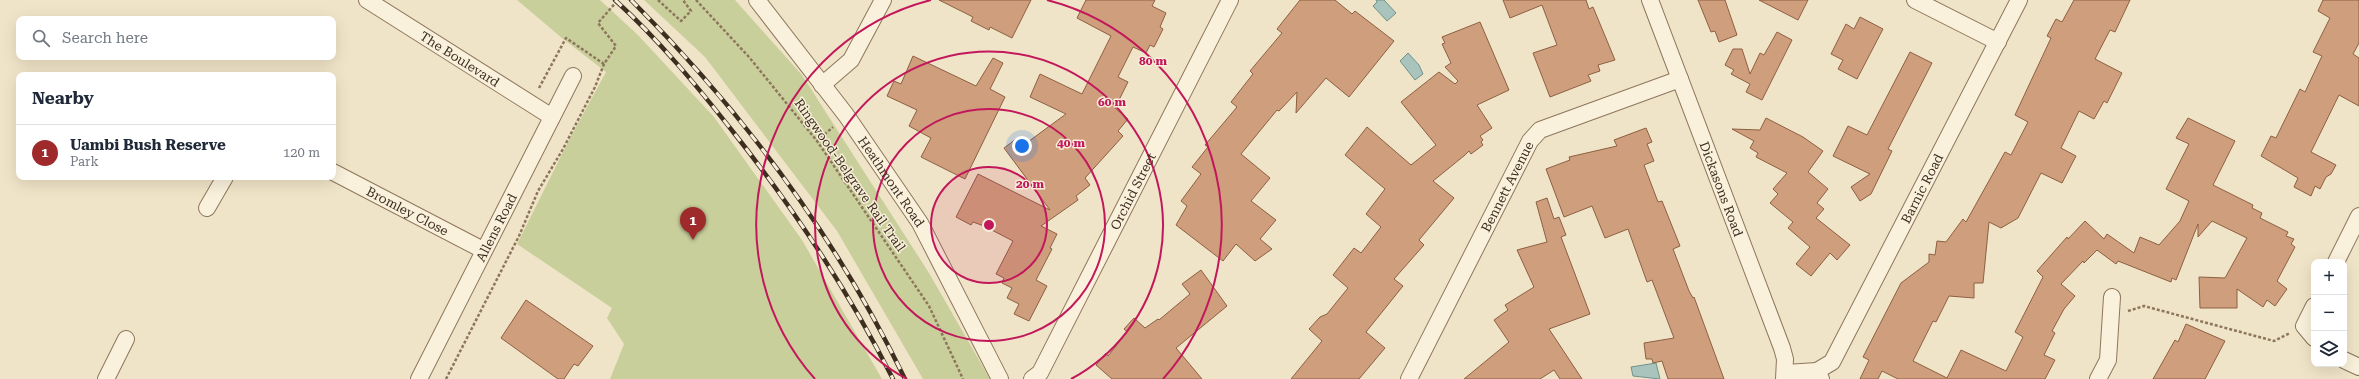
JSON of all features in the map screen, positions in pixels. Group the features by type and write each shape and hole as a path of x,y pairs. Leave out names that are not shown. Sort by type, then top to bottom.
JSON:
{"street":[{"name":"The Boulevard","path":"367,0 552,117"},
{"name":"Heathmont Road","path":"757,0 846,115 920,223 1000,379"},
{"path":"822,85 851,60 883,0"},
{"name":"Orchid Street","path":"1032,379 1040,373 1230,0"},
{"name":"Dickasons Road","path":"1650,0 1782,348 1785,376"},
{"path":"1915,0 1998,42"},
{"name":"Barnic Road","path":"1819,375 1832,362 2019,0"},
{"name":"Allens Road","path":"419,379 483,250 573,76"},
{"name":"Bennett Avenue","path":"1409,379 1530,141 1540,130 1680,79"},
{"name":"Bromley Close","path":"336,174 483,250"},
{"path":"207,208 223,180"},
{"path":"2338,259 2359,216"},
{"path":"2098,379 2108,360 2112,297"},
{"path":"2309,332 2311,322"},
{"path":"106,379 126,339"},
{"path":"2347,361 2359,367"},
{"path":"1785,376 1819,375"}],"path":[{"path":"446,379 519,236 541,185 563,150 595,87 604,64 616,46 598,23 618,0"},
{"path":"658,0 681,21 691,11 683,0"},
{"name":"Ringwood-Belgrave Rail Trail","path":"696,0 749,57 817,141 929,306 963,379"},
{"path":"531,105 566,38 604,64"},
{"path":"2111,316 2144,306 2274,341 2309,332"}],"green space":[{"path":"517,0 600,0 638,35 714,117 802,240 882,379 610,379 624,344 607,318 612,308 517,244 568,142 606,72 562,38"},
{"path":"644,0 735,0 802,75 929,273 990,379 923,379 837,231 705,57"}],"water":[{"path":"1376,0 1384,0 1396,13 1387,21 1373,6 1377,2"},
{"path":"1408,53 1419,65 1423,74 1415,80 1400,61"},
{"path":"1656,363 1660,379 1633,376 1631,367"}],"building":[{"path":"939,0 1031,0 1012,38 990,27 989,30 971,21 973,17"},
{"path":"1086,0 1155,0 1152,6 1166,13 1160,27 1163,29 1154,47 1150,45 1146,53 1133,47 1118,77 1128,82 1115,108 1128,119 1118,131 1123,136 1085,178 1090,185 1076,196 1078,200 1041,226 1057,234 1050,248 1052,249 1036,280 1047,286 1029,321 1014,314 1019,304 1007,298 1012,288 1002,283 1004,278 996,274 1013,241 984,226 973,222 971,225 956,217 978,174 1050,210 1004,148 1016,139 1021,147 1066,114 1030,97 1040,74 1082,94 1111,36 1077,18"},
{"path":"1300,0 1335,0 1352,14 1355,11 1394,41 1349,97 1326,78 1296,113 1297,92 1279,111 1277,110 1241,154 1270,178 1251,201 1276,220 1260,239 1272,249 1255,261 1236,244 1223,261 1176,225 1187,206 1181,201 1201,174 1192,167 1208,147 1205,145 1237,107 1231,102 1253,74 1250,71 1282,33 1277,29"},
{"path":"1503,0 1586,0 1589,9 1593,7 1615,60 1598,65 1600,71 1588,75 1591,81 1550,97 1533,53 1557,45 1542,5 1510,18"},
{"path":"1698,0 1725,0 1737,35 1719,42 1715,31 1711,32"},
{"path":"1759,0 1808,0 1798,20"},
{"path":"2074,0 2130,0 2115,32 2110,30 2095,59 2122,73 2107,103 2104,101 2094,119 2079,111 2061,148 2076,156 2062,183 2041,173 2018,218 2001,228 1989,222 1983,283 1974,283 1974,298 1949,296 1936,322 1933,321 1913,361 1947,378 1961,350 2006,371 2023,337 2015,332 2043,277 2037,271 2067,237 2068,239 2085,221 2104,239 2107,234 2134,253 2140,237 2159,245 2180,221 2189,201 2166,189 2189,144 2176,138 2188,118 2235,141 2213,185 2253,205 2252,208 2262,213 2260,218 2288,232 2286,236 2294,239 2291,244 2295,247 2277,281 2287,289 2275,306 2267,300 2263,307 2237,289 2237,308 2200,308 2199,277 2225,278 2247,238 2212,221 2198,237 2198,224 2176,280 2172,278 2171,282 2118,261 2116,264 2097,250 2084,263 2083,261 2061,284 2075,296 2064,309 2052,331 2055,333 2044,355 2055,360 2045,379 1898,379 1882,371 1878,379 1860,379 1869,360 1863,357 1901,283 1929,262 1929,254 1935,255 1937,241 1946,242 1963,219 1966,222 2005,152 2011,155 2028,122 2015,115 2051,38 2047,36 2056,19 2062,22"},
{"path":"2323,0 2359,0 2359,43 2353,54 2359,58 2359,106 2339,95 2311,152 2336,165 2331,174 2326,177 2320,189 2315,186 2311,196 2294,187 2298,178 2261,156 2271,136 2276,138 2300,89 2305,92 2322,56 2313,52 2330,18 2318,11"},
{"path":"1860,17 1883,29 1857,79 1838,69 1843,60 1831,54 1846,24 1854,29"},
{"path":"1480,22 1509,90 1477,105 1492,128 1480,136 1483,140 1481,142 1483,145 1471,154 1469,151 1433,181 1454,198 1419,240 1424,245 1394,279 1403,286 1366,332 1385,348 1359,379 1291,379 1322,341 1309,329 1320,317 1327,314 1348,288 1333,275 1354,248 1361,253 1381,227 1366,214 1385,189 1345,155 1367,127 1411,165 1436,145 1401,102 1439,72 1455,84 1458,81 1445,67 1451,63 1442,44 1445,43 1442,37"},
{"path":"1777,32 1792,40 1762,100 1746,92 1750,84 1731,74 1734,70 1725,65 1733,49 1742,49 1750,74 1760,53 1764,55"},
{"path":"1910,52 1932,63 1888,149 1892,151 1871,194 1860,201 1851,187 1870,174 1833,156 1848,126 1867,135"},
{"path":"913,56 976,86 993,58 1003,63 990,89 1005,97 965,179 921,157 931,138 909,126 917,110 887,96 894,81 901,84"},
{"path":"1766,118 1803,137 1823,151 1808,172 1828,189 1817,203 1824,209 1816,218 1850,245 1837,260 1830,253 1811,276 1796,264 1810,247 1788,228 1793,222 1770,203 1778,194 1773,189 1787,173 1756,157 1758,153 1750,148 1754,141 1732,129 1760,130"},
{"path":"1646,128 1652,142 1647,144 1654,161 1644,165 1658,202 1662,201 1680,246 1673,249 1689,291 1693,298 1694,297 1724,379 1668,379 1662,361 1653,363 1652,359 1646,359 1644,343 1674,338 1652,280 1647,282 1628,229 1605,238 1592,206 1564,217 1546,169 1570,160 1569,157 1617,146 1614,140"},
{"path":"1547,198 1554,219 1559,217 1566,235 1561,237 1590,314 1549,329 1582,379 1560,379 1554,370 1540,379 1464,379 1509,342 1494,320 1508,310 1505,305 1534,287 1517,250 1547,242 1536,202"},
{"path":"1201,270 1227,306 1176,348 1202,379 1112,379 1096,365 1106,353 1108,356 1127,332 1124,329 1134,318 1145,328 1158,319 1159,320 1190,294 1182,284"},
{"path":"526,300 593,346 578,366 574,364 564,379 558,379 501,338"},
{"path":"2186,324 2225,341 2205,379 2153,379 2175,340 2178,342"}],"railway":[{"path":"615,0 647,31 692,81 778,191 820,252 839,283 893,379"},
{"path":"631,0 672,42 711,86 784,178 849,276 905,379"}],"place":[{"name":"Uambi Bush Reserve","path":"693,240"}]}
